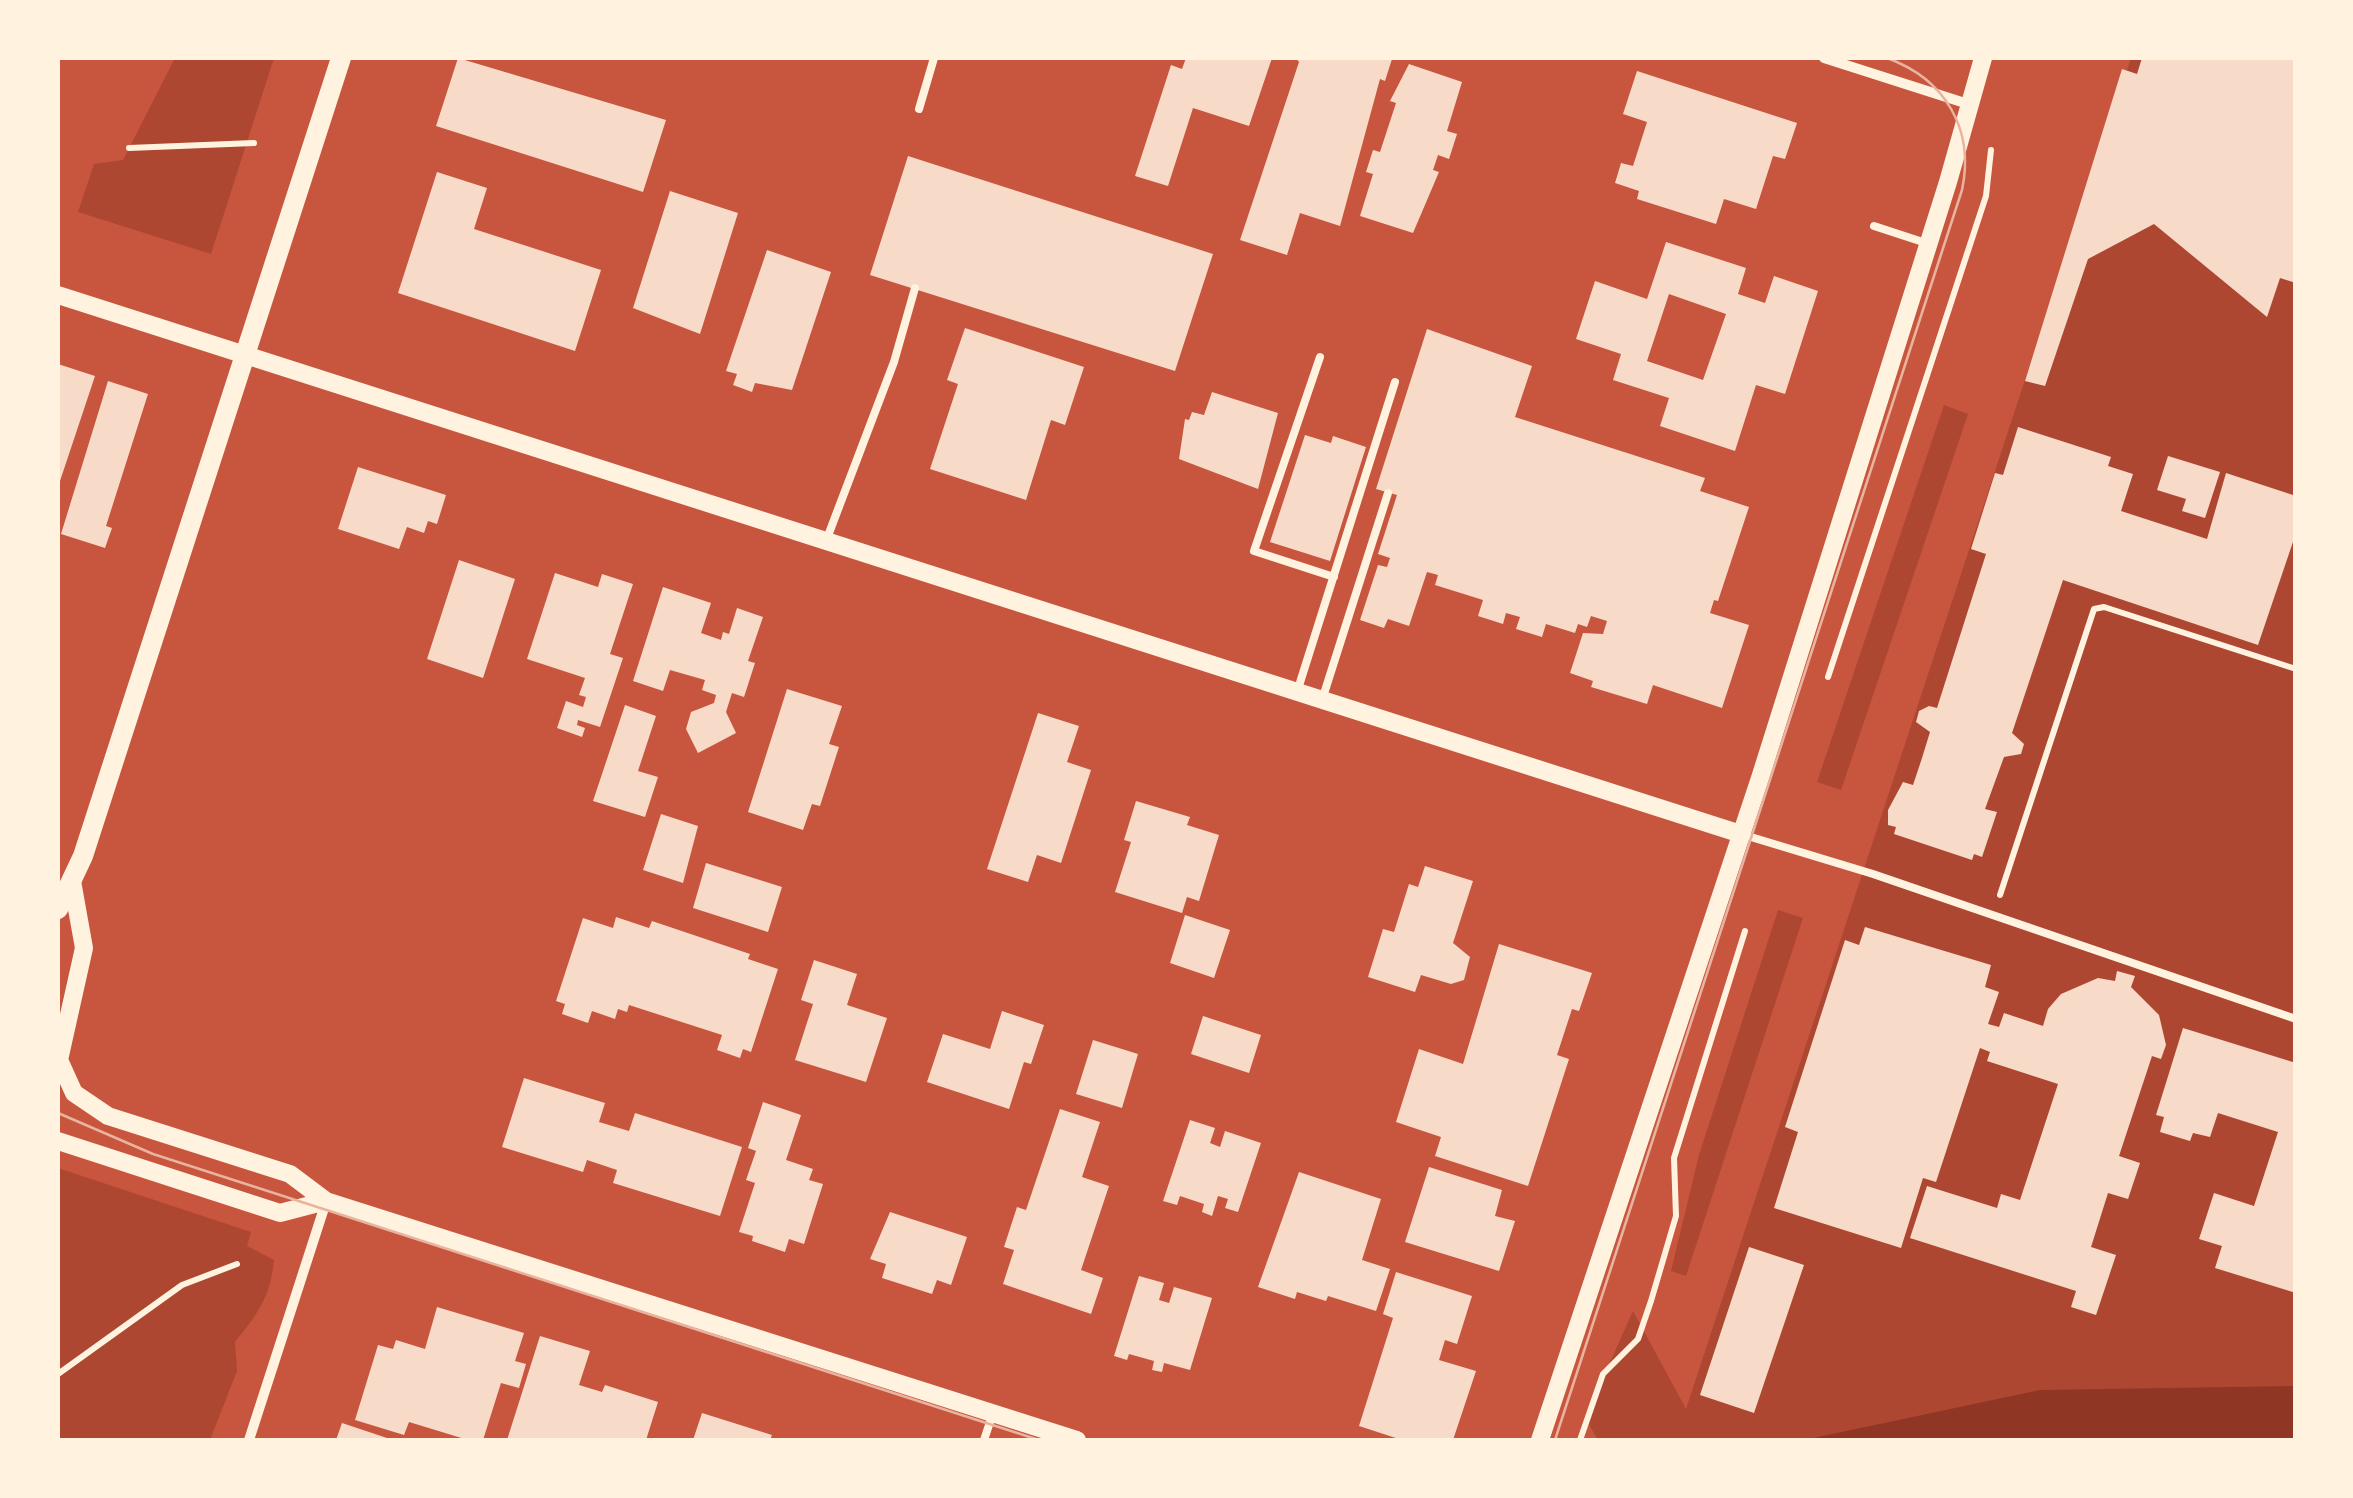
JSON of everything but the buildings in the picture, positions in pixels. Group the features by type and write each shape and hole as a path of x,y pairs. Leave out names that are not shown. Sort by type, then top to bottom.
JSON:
{"main road":[{"path":"58,909 72,881 341,58"}],"street":[{"path":"1824,58 1968,104"},
{"path":"1540,1440 1741,834 1929,244 1984,58"},
{"path":"58,295 1741,834"},
{"path":"72,881 84,948 59,1060 74,1093 108,1116 290,1174 326,1201 1077,1440"},
{"path":"58,1142 280,1213 326,1201"},
{"path":"249,1440 326,1201"}],"lane":[{"path":"920,109 934,58"},
{"path":"1874,226 1929,244"},
{"path":"826,542 894,362 915,288"},
{"path":"1320,358 1254,551 1334,577"},
{"path":"1297,692 1395,382"},
{"path":"1322,700 1388,493"},
{"path":"1741,834 2296,1018"},
{"path":"984,1440 993,1413"}],"path":[{"path":"129,148 254,143"},
{"path":"1822,696 1986,196 1992,144"},
{"path":"1994,916 2094,609 2104,608 2296,670"},
{"path":"1580,1440 1604,1374 1638,1339 1652,1300 1676,1216 1674,1158 1750,917"},
{"path":"58,1374 182,1285 237,1264"}],"shaded area":[{"path":"175,58 274,58 211,254 78,212 94,164 123,160"},
{"path":"2131,58 2295,58 2295,1440 1598,1440 1585,1418 1633,1311 1686,1409"},
{"path":"1944,405 1968,414 1841,790 1817,782"},
{"path":"1778,910 1803,918 1686,1276 1671,1271 1699,1155"},
{"path":"58,1168 251,1232 247,1246 274,1260 262,1304 235,1342 237,1371 210,1440 58,1440"},
{"path":"2295,1386 2295,1440 1804,1440 2040,1390"}],"tram line":[{"path":"1555,1440 1962,190 1964,147 1951,109 1925,79 1887,58"},
{"path":"58,1113 153,1154 1039,1440"}]}
